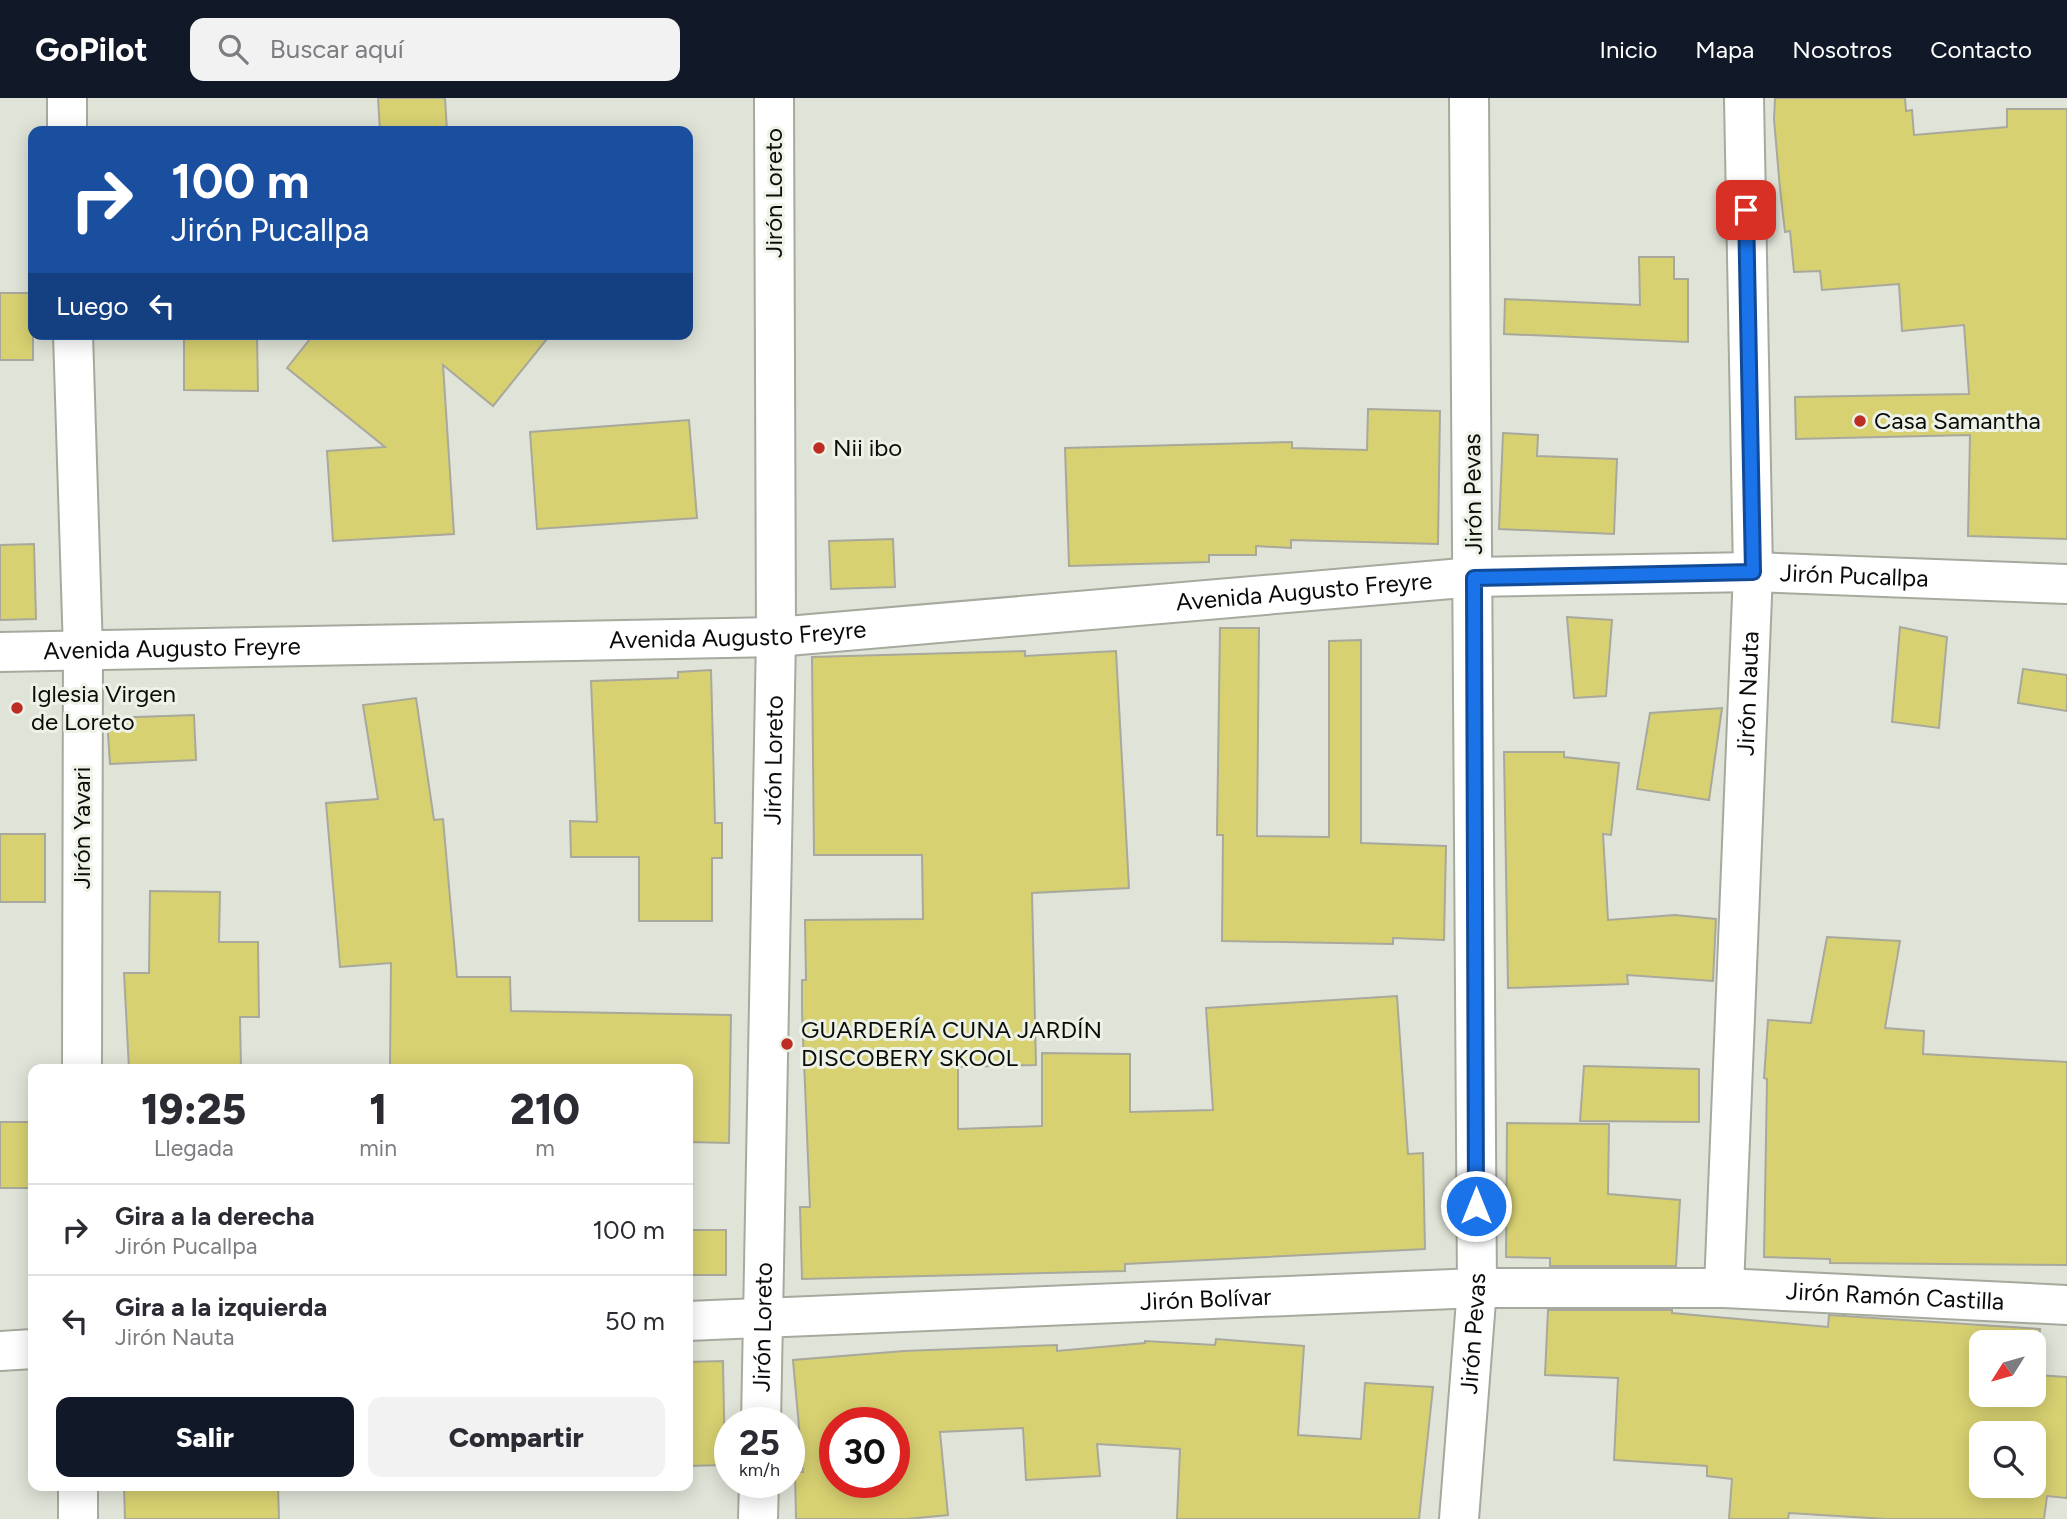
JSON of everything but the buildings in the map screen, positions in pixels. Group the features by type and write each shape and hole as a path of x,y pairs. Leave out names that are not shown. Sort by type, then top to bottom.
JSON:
{"street":[{"path":"66,98 68,126"},
{"name":"Jirón Loreto","path":"761,1407 776,636 774,98"},
{"name":"Jirón Pevas","path":"1459,1519 1477,1288 1469,98"},
{"name":"Jirón Nauta","path":"1724,1288 1753,572 1744,98"},
{"name":"Jirón Yavari","path":"74,340 83,651 82,1064"},
{"name":"Jirón Pucallpa","path":"1474,578 1753,572 2067,584"},
{"name":"Avenida Augusto Freyre","path":"0,652 776,636 1474,578"},
{"name":"Jirón Bolívar","path":"693,1321 1477,1288 1724,1288"},
{"name":"Jirón Ramón Castilla","path":"1724,1288 2067,1305"},
{"path":"0,1351 28,1349"},
{"path":"78,1491 78,1519"},
{"path":"758,1519 759,1498"}],"place":[{"name":"Casa Samantha","path":"1860,421"},
{"name":"Nii ibo","path":"819,448"},
{"name":"Iglesia Virgen de Loreto","path":"17,708"},
{"name":"GUARDERÍA CUNA JARDÍN DISCOBERY SKOOL","path":"787,1044"}],"route":[{"path":"1476,1206 1474,578 1753,572 1746,210"}]}
